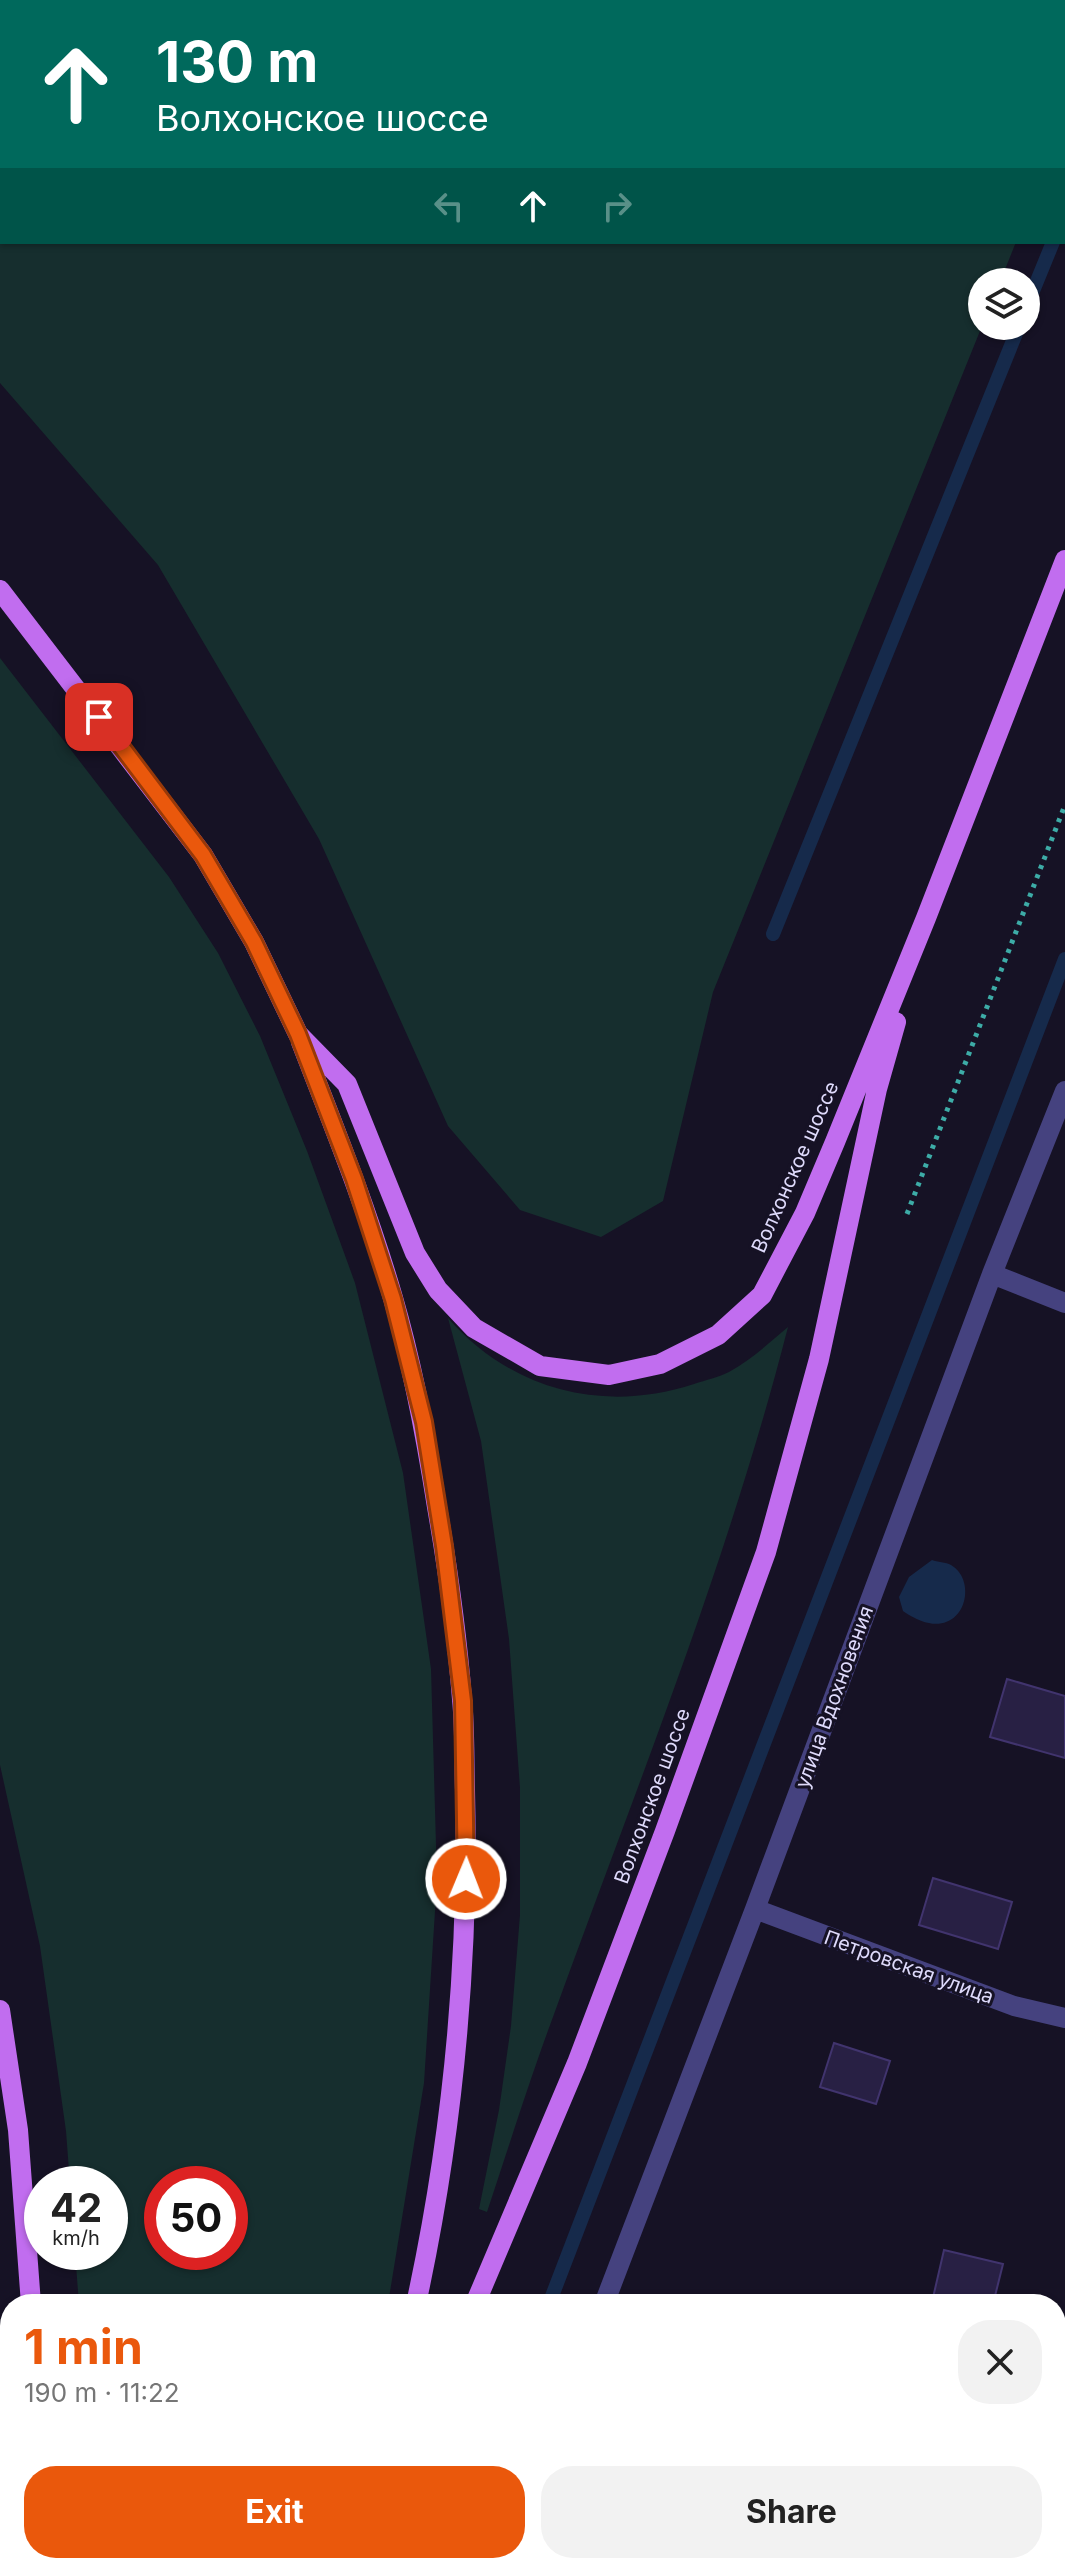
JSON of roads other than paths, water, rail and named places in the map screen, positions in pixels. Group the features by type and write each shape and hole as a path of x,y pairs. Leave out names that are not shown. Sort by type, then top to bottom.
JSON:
{"main road":[{"name":"Волхонское шоссе","path":"5,595 203,855 254,942 298,1034 347,1084 415,1253 438,1290 474,1328 540,1366 609,1375 660,1364 718,1335 762,1295 805,1213 926,918 1065,560"},
{"name":"Волхонское шоссе","path":"479,2294 577,2063 766,1552 819,1359 877,1089 926,918"},
{"path":"298,1034 354,1179 393,1299 424,1422 444,1546 463,1701 467,1853 463,1985 451,2104 431,2235 418,2294"},
{"path":"0,2010 18,2130 30,2294"}],"street":[{"name":"улица Вдохновения","path":"608,2294 992,1274 1065,1091"},
{"path":"992,1274 1065,1303"},
{"name":"Петровская улица","path":"755,1909 1014,2006 1065,2018"}],"water":[{"path":"932,1560 951,1565 960,1574 965,1586 965,1598 960,1610 952,1619 939,1624 923,1622 903,1611 899,1597 909,1577"}],"waterway":[{"path":"1040,274 1052,244"},
{"path":"773,934 1013,340"},
{"path":"553,2294 1065,959"}]}
